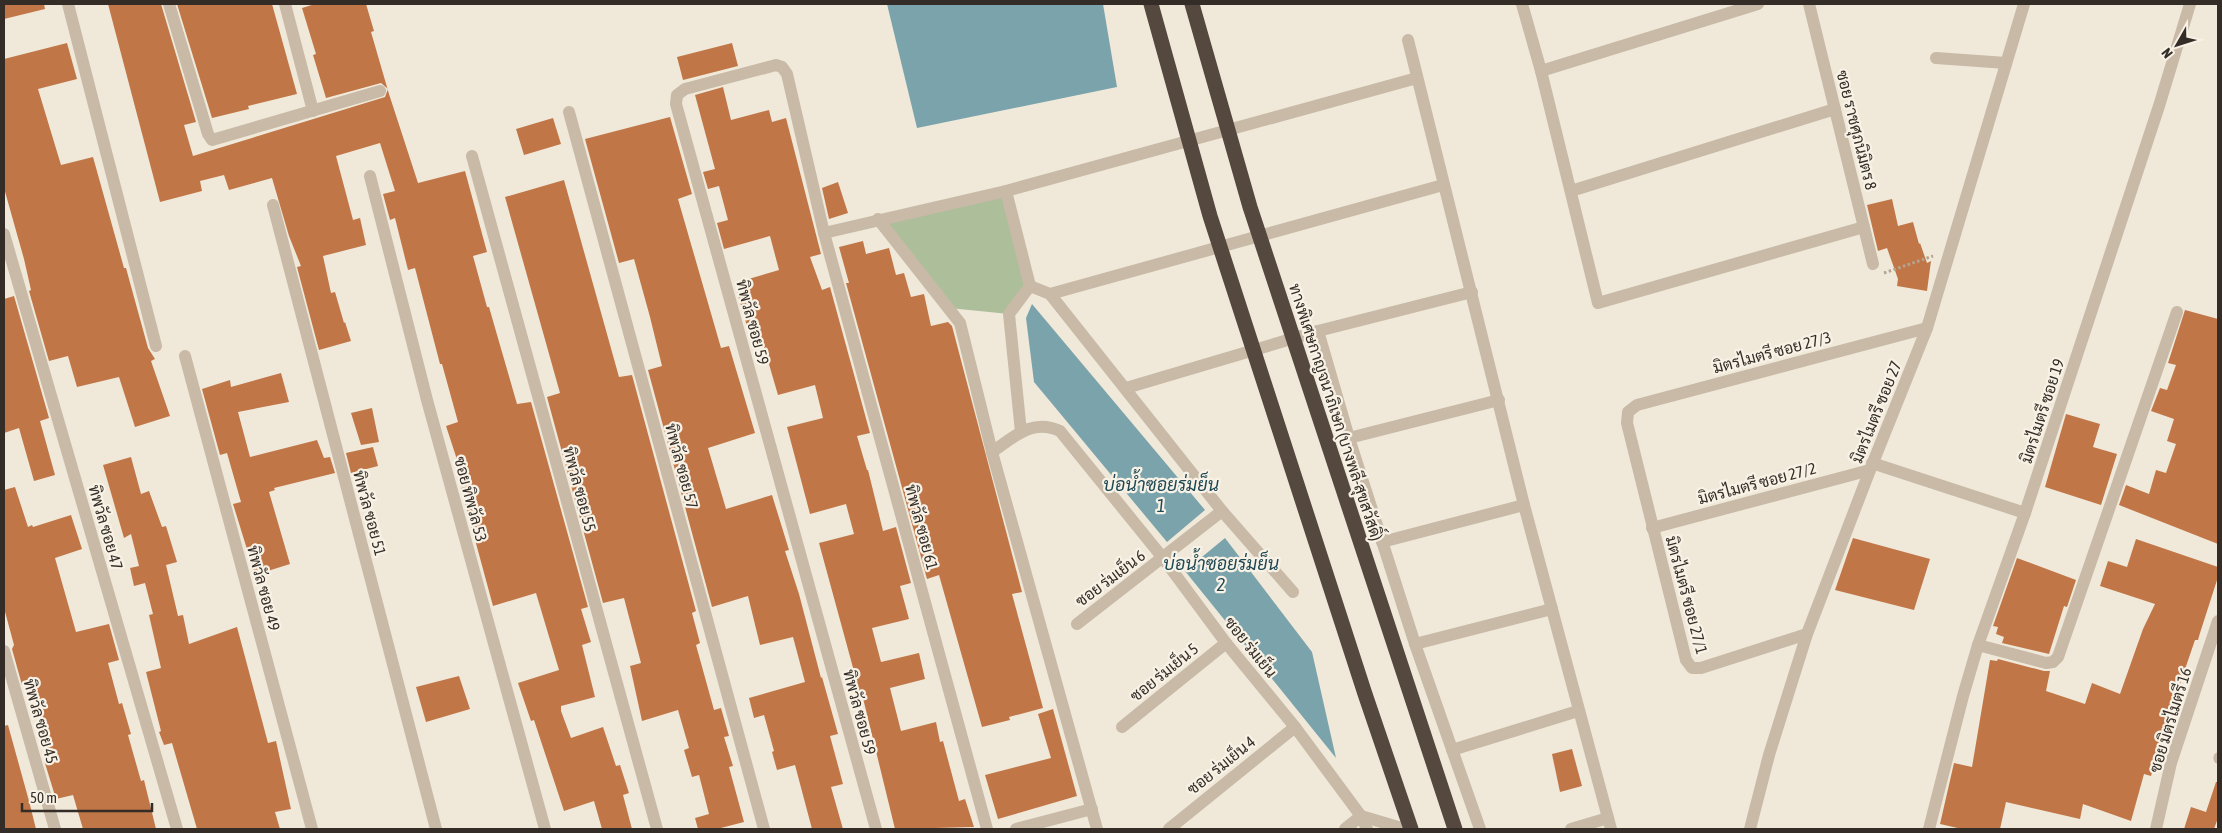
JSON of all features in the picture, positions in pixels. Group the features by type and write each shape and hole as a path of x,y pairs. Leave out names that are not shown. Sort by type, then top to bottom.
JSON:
{"highway":[{"path":"1151,4 1210,216 1364,694 1411,829"},
{"name":"ทางพิเศษกาญจนาภิเษก (บางพลี-สุขสวัสดิ์)","path":"1192,4 1250,207 1455,829"}],"street":[{"path":"68,4 156,346"},
{"path":"169,4 208,134 212,140 380,91"},
{"path":"286,4 313,111"},
{"path":"1522,4 1541,71 1598,303 1864,227"},
{"path":"1541,71 1758,4"},
{"name":"ซอย ราชศุภนิมิตร 8","path":"1809,4 1873,264"},
{"name":"มิตรไมตรี ซอย 27","path":"1750,829 1769,754 1807,634 1927,328 2024,4"},
{"name":"มิตรไมตรี ซอย 19","path":"1929,829 1962,696 1978,645 2025,513 2159,106 2190,4"},
{"path":"1408,40 1524,505 1609,824 1571,829"},
{"path":"1936,58 2006,63"},
{"name":"ทิพวัล ซอย 59","path":"824,233 787,74 782,67 776,65 685,89 677,95 676,104 876,829"},
{"path":"824,233 1006,191 1417,78"},
{"path":"1571,191 1835,109"},
{"name":"ทิพวัล ซอย 57","path":"569,112 764,829"},
{"name":"ทิพวัล ซอย 55","path":"472,156 657,829"},
{"name":"ซอย ทิพวัล 53","path":"370,176 427,400 545,829"},
{"path":"1050,294 1443,185"},
{"path":"1006,191 1030,286"},
{"name":"ทิพวัล ซอย 51","path":"273,205 436,829"},
{"path":"878,219 960,323 992,452 1097,829"},
{"name":"ทิพวัล ซอย 61","path":"824,233 988,829"},
{"name":"ทิพวัล ซอย 47","path":"4,234 177,829"},
{"path":"1030,286 1050,294 1222,511 1293,592"},
{"path":"1021,432 1009,314 1030,286"},
{"path":"1126,388 1318,331 1472,292"},
{"path":"1978,645 2046,664 2053,662 2058,657 2177,312"},
{"name":"มิตรไมตรี ซอย 27/3","path":"1628,412 1637,405 1927,328"},
{"path":"1318,331 1348,438 1415,644 1480,829"},
{"name":"ทิพวัล ซอย 49","path":"185,356 312,829"},
{"path":"1348,438 1499,400"},
{"name":"มิตรไมตรี ซอย 27/1","path":"1628,412 1627,423 1652,528 1686,660 1692,668 1700,668 1807,634"},
{"name":"ซอย ร่มเย็น","path":"992,452 1021,432 1039,425 1050,426 1060,431 1163,558 1226,643 1295,726 1361,816 1368,829"},
{"path":"1871,467 2025,513"},
{"name":"มิตรไมตรี ซอย 27/2","path":"1652,528 1871,467"},
{"path":"1382,542 1524,505"},
{"name":"ซอย ร่มเย็น 6","path":"1077,624 1222,511"},
{"path":"1415,644 1552,609"},
{"name":"ซอย มิตรไมตรี 16","path":"2156,829 2171,763 2218,621"},
{"name":"ซอย ร่มเย็น 5","path":"1122,727 1226,643"},
{"name":"ทิพวัล ซอย 45","path":"4,651 55,829"},
{"path":"1452,750 1578,711"},
{"name":"ซอย ร่มเย็น 4","path":"1169,829 1295,726"},
{"path":"1016,829 1092,809"},
{"path":"1345,829 1361,816 1405,829"}],"path":[{"path":"1873,264 1875,276 1950,250"}],"green space":[{"path":"1006,191 1030,286 1009,314 949,308 878,219"}],"water":[{"path":"887,4 1103,4 1117,87 917,128"},
{"name":"บ่อน้ำซอยร่มย็น 1","path":"1032,304 1205,510 1167,542 1034,382 1026,318"},
{"name":"บ่อน้ำซอยร่มย็น 2","path":"1225,538 1312,652 1336,758 1185,571"}],"building":[{"path":"4,4 44,4 45,9 4,19"},
{"path":"108,4 161,4 196,122 184,125 193,156 385,97 388,90 418,183 465,171 487,252 473,256 487,307 489,307 517,404 531,402 588,607 581,609 591,642 582,645 595,697 561,706 561,711 571,738 603,727 616,766 620,765 629,793 623,795 632,829 602,829 594,801 564,811 534,720 531,721 518,683 559,670 536,593 493,606 461,488 466,487 446,426 458,422 442,364 440,364 415,268 408,270 395,218 390,220 383,194 395,191 380,143 336,156 353,220 360,218 366,245 323,256 331,293 335,292 351,341 319,350 297,267 301,266 289,236 272,178 229,190 224,175 200,181 202,191 160,202"},
{"path":"177,4 272,4 297,94 248,106 249,109 212,118"},
{"path":"315,4 366,4 374,31 371,32 387,88 381,83 326,98 313,55 316,54 302,8"},
{"path":"67,43 77,79 38,89 61,165 93,157 148,348 155,359 151,361 170,416 135,427 119,377 77,387 68,356 49,361 29,291 31,290 24,259 4,188 4,59"},
{"path":"732,43 738,66 683,80 677,57"},
{"path":"723,87 731,120 769,110 772,122 786,118 821,254 810,257 822,290 830,287 870,433 857,436 868,470 883,531 896,527 911,583 900,586 909,619 872,628 881,662 919,653 925,679 890,688 901,731 936,722 940,742 943,741 959,801 965,799 974,827 895,829 862,694 860,694 819,543 854,534 846,504 810,514 787,427 823,418 815,385 778,395 757,323 747,326 737,292 748,288 745,280 779,270 770,236 724,249 717,223 728,220 719,186 708,189 703,172 715,169 695,95"},
{"path":"670,117 692,194 678,199 721,348 729,346 755,433 708,448 726,509 772,495 789,550 785,551 838,734 830,736 843,784 831,787 843,829 812,829 795,765 777,770 764,715 754,718 749,698 805,682 793,637 760,645 748,596 712,607 648,370 662,366 650,317 634,259 619,263 585,139"},
{"path":"553,118 561,144 524,155 516,129"},
{"path":"564,180 619,377 632,375 696,611 692,613 700,643 696,645 714,710 721,708 729,736 724,737 733,766 729,767 744,822 717,829 698,829 695,818 709,814 699,775 692,777 684,750 689,748 678,710 642,721 630,666 641,663 624,598 603,603 547,397 560,393 505,197"},
{"path":"838,182 848,213 829,219 822,188"},
{"path":"1892,199 1898,226 1913,222 1927,263 1931,261 1927,291 1897,286 1898,279 1887,248 1878,251 1867,205"},
{"path":"863,241 866,254 889,248 896,275 904,273 911,297 924,294 931,326 948,322 952,326 1022,592 1012,594 1043,708 1009,717 1010,720 982,727 939,575 927,579 846,283 849,283 839,247"},
{"path":"14,296 49,418 40,421 55,475 34,481 19,428 4,433 4,299"},
{"path":"2185,310 2218,319 2218,544 2119,505 2126,485 2149,494 2156,470 2166,473 2176,444 2167,441 2174,419 2151,411 2160,388 2167,390 2176,365 2168,363"},
{"path":"281,373 289,402 238,412 250,457 317,440 324,458 330,457 335,473 274,488 275,490 269,492 290,564 255,575 233,504 241,502 227,453 220,455 202,389 230,380 231,387"},
{"path":"372,408 379,442 361,445 351,413"},
{"path":"2066,414 2100,424 2093,447 2117,454 2101,505 2045,487"},
{"path":"373,447 378,466 351,473 346,453"},
{"path":"131,457 141,494 149,491 162,527 166,526 177,562 166,565 178,616 183,615 189,644 237,627 268,743 276,741 291,809 275,812 280,829 197,829 172,743 164,745 159,732 161,731 146,672 161,668 149,615 153,614 145,583 134,586 130,568 139,566 131,534 124,538 103,465"},
{"path":"15,487 28,527 71,515 82,549 55,558 76,632 109,624 119,660 108,663 119,704 122,703 131,734 128,735 141,781 144,780 156,829 83,829 73,795 56,799 44,760 50,758 30,683 22,685 12,649 14,645 4,608 4,490"},
{"path":"1853,538 1930,559 1914,610 1835,590"},
{"path":"2136,539 2218,567 2218,577 2198,640 2195,640 2171,710 2151,776 2144,774 2131,821 2083,804 2080,819 2006,802 2000,829 1962,829 1940,824 1954,763 1972,767 1990,660 1997,661 1998,659 2050,671 2046,691 2085,704 2092,683 2120,694 2143,629 2155,604 2100,586 2108,561 2127,567"},
{"path":"2017,558 2076,580 2067,607 2064,606 2049,654 2002,643 2004,637 1996,634 1998,627 1993,626"},
{"path":"459,676 470,709 426,722 416,687"},
{"path":"1053,709 1077,796 998,819 985,775 1051,758 1038,714"},
{"path":"8,725 36,829 4,829 4,726"},
{"path":"1572,749 1582,786 1560,792 1552,754"},
{"path":"2216,782 2218,782 2218,818 2214,829 2184,829 2191,807 2206,812"}]}
